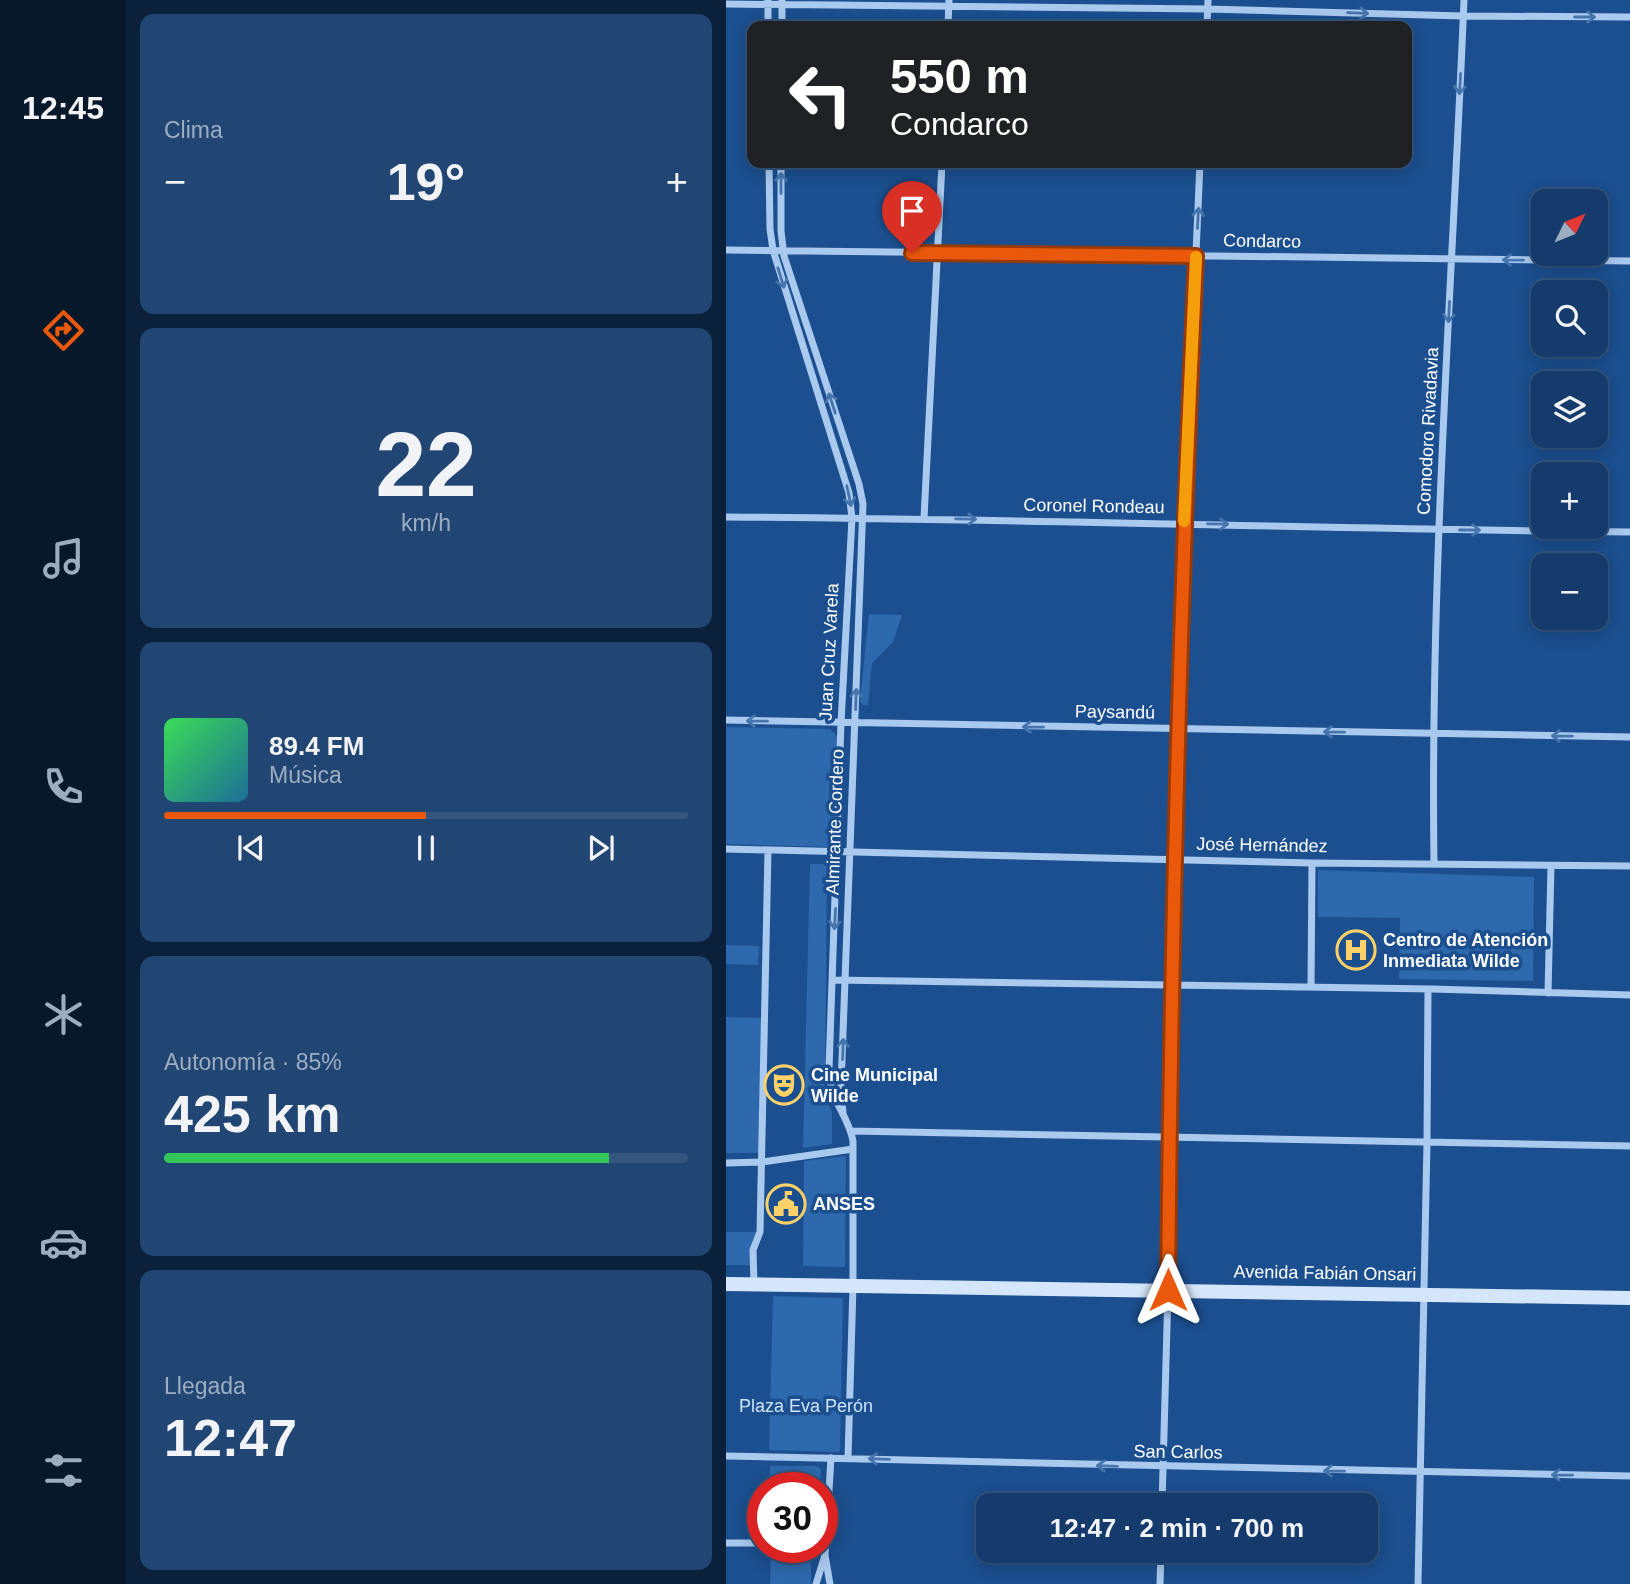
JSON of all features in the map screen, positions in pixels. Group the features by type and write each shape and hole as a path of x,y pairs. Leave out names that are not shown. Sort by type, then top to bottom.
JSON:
{"street":[{"name":"Comodoro Rivadavia","path":"1434,863 1432,734 1439,530 1464,0"},
{"path":"767,2 768,21"},
{"path":"782,2 782,21"},
{"path":"948,21 949,3"},
{"path":"726,4 1208,4 1463,16 1630,17"},
{"name":"Juan Cruz Varela","path":"769,168 773,250 849,493 852,518 841,723 829,1080 833,1098 851,1131 853,1149"},
{"name":"Almirante Cordero","path":"781,168 783,251 862,493 845,980 842,1086 844,1117"},
{"path":"924,518 942,168"},
{"path":"1162,1493 1168,1290 1174,859 1184,524 1200,168"},
{"name":"Condarco","path":"726,250 1630,261"},
{"name":"Coronel Rondeau","path":"726,517 1630,531"},
{"name":"Paysandú","path":"726,720 1630,737"},
{"name":"José Hernández","path":"726,849 1312,863 1630,866"},
{"path":"753,1284 753,1250 760,1233 768,850"},
{"path":"1311,987 1312,863"},
{"path":"1548,993 1551,866"},
{"path":"833,980 1428,989 1630,995"},
{"path":"1418,1584 1428,989"},
{"path":"851,1131 1630,1146"},
{"path":"726,1163 762,1162 853,1149 853,1286 848,1458"},
{"name":"Avenida Fabián Onsari","path":"726,1284 1630,1298"},
{"name":"San Carlos","path":"726,1456 1630,1476"},
{"path":"830,1472 831,1458"},
{"path":"726,1543 747,1543"},
{"path":"816,1584 823,1563"},
{"path":"826,1563 830,1584"},
{"path":"1160,1584 1161,1563"}],"green space":[{"path":"869,614 902,615 893,642 872,663 868,706 860,701"},
{"path":"726,727 830,729 837,736 833,847 726,844"},
{"path":"810,864 827,864 825,1094 832,1113 832,1144 803,1148"},
{"path":"1318,870 1534,877 1533,981 1399,979 1400,918 1318,917"},
{"path":"726,945 759,946 758,965 726,964"},
{"path":"726,1017 764,1018 762,1153 726,1153"},
{"path":"846,1156 845,1267 803,1266 804,1161"},
{"path":"726,1232 760,1232 753,1265 726,1265"},
{"name":"Plaza Eva Perón","path":"773,1296 843,1298 840,1452 769,1450"},
{"path":"770,1466 817,1466 821,1469 821,1472 770,1472"},
{"path":"771,1563 811,1563 811,1584 770,1584"}],"slow traffic":[{"path":"1184,521 1196,257"}],"place":[{"name":"Centro de Atención Inmediata Wilde","path":"1356,950"},
{"name":"Cine Municipal Wilde","path":"784,1085"},
{"name":"ANSES","path":"786,1204"}],"route":[{"path":"912,253 1196,256 1184,524 1174,859 1168,1290"}]}
